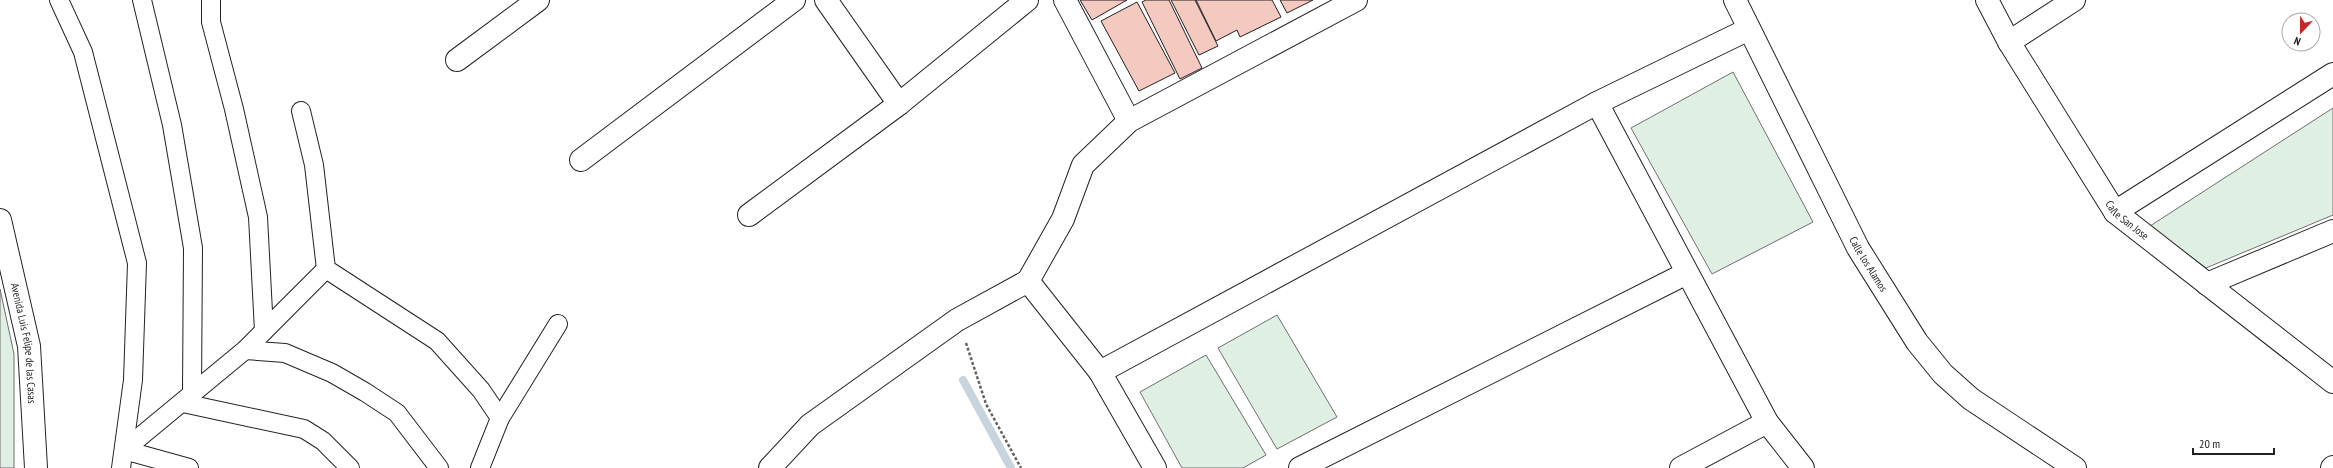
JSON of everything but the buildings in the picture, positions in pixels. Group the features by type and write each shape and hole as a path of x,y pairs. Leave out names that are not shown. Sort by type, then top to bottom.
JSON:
{"street":[{"path":"59,0 83,52 137,263 133,380 121,468"},
{"path":"142,0 172,125 193,248 187,398"},
{"path":"211,0 211,22 234,109 258,217 264,331"},
{"path":"457,60 538,0"},
{"path":"581,160 794,0"},
{"path":"826,0 899,104"},
{"path":"749,215 899,104 1028,0"},
{"path":"1065,0 1129,121"},
{"path":"770,468 810,424 958,320 1028,281 1063,219 1083,165 1129,121 1356,0"},
{"name":"Calle los Alamos","path":"1735,0 1858,248 1917,342 1943,374 1971,398 2075,468"},
{"name":"Calle San Jose","path":"1987,0 2009,42 2115,212 2333,382"},
{"path":"2009,42 2074,0"},
{"path":"1100,372 1597,103 1749,29"},
{"path":"2115,212 2333,74"},
{"path":"1597,103 1767,422 1803,468"},
{"path":"301,112 314,165 326,269"},
{"name":"Avenida Luis Felipe de las Casas","path":"0,220 29,346 36,468"},
{"path":"2207,284 2333,231"},
{"path":"124,450 245,350 326,269"},
{"path":"326,269 437,341 481,390 500,418"},
{"path":"1300,468 1687,273"},
{"path":"1028,281 1100,372 1155,468"},
{"path":"480,468 500,418 558,324"},
{"path":"245,350 285,353 332,373 365,392 397,414 439,468"},
{"path":"187,398 304,429 323,440 350,468"},
{"path":"1682,468 1767,422"},
{"path":"124,450 189,468"}],"path":[{"path":"958,320 986,404 1021,468"}],"green space":[{"path":"1733,72 1813,222 1712,274 1631,128"},
{"path":"2333,108 2333,215 2206,268 2150,226"},
{"path":"0,289 14,354 14,468 0,468"},
{"path":"1277,315 1337,417 1277,449 1218,348"},
{"path":"1206,355 1266,455 1243,468 1182,468 1140,392"}],"waterway":[{"path":"963,380 1011,468"}]}
